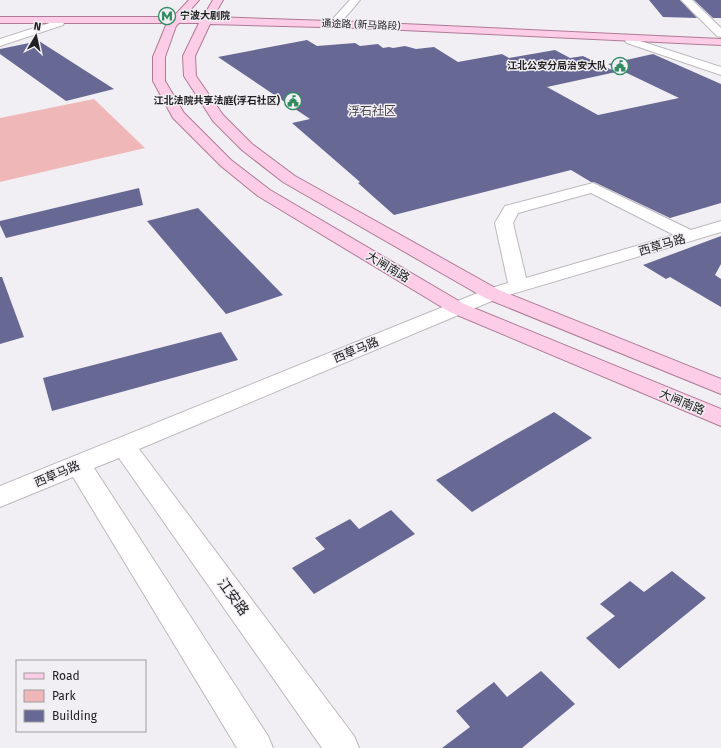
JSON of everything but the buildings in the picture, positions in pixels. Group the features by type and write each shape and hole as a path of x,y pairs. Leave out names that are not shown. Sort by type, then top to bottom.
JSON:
{"main road":[{"path":"173,22 194,0"},
{"path":"218,0 189,56 190,76 218,118 247,147 289,179 492,294 721,387"},
{"name":"通途路 (新马路段)","path":"0,20 173,22 372,29 721,46"},
{"name":"通途路 (新马路段)","path":"0,24 173,22"},
{"name":"大闸南路","path":"173,22 159,57 159,81 178,115 226,163 264,193 456,308 721,418"},
{"name":"通途路 (新马路段)","path":"205,23 334,24 721,42"}],"street":[{"path":"334,24 355,0"},
{"path":"686,0 721,34"},
{"path":"0,43 59,23"},
{"path":"631,41 721,71"},
{"path":"518,287 504,223 510,210 593,188 690,236"},
{"name":"西草马路","path":"0,497 492,294 721,226"},
{"name":"江安路","path":"124,446 342,748"},
{"path":"78,465 256,748"}],"green space":[{"path":"94,99 145,148 0,182 0,118"}],"place":[{"name":"宁波大剧院","path":"167,16"},
{"name":"江北公安分局治安大队","path":"620,66"},
{"name":"江北法院共享法庭(浮石社区)","path":"293,101"}],"district":[{"name":"浮石社区","path":"372,111"}]}
